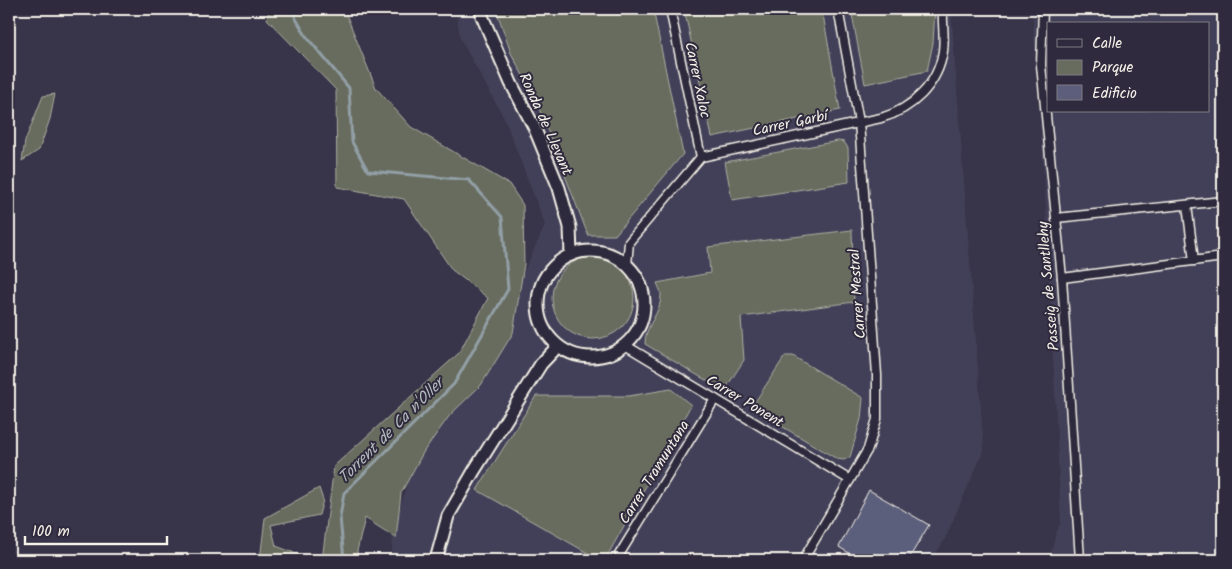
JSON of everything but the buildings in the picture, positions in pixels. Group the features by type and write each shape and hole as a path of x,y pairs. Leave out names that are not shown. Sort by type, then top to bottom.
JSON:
{"main road":[{"name":"Ronda de Llevant","path":"481,9 482,16 511,83 534,127 558,188 570,228 570,255"},
{"path":"589,251 611,255 627,265 634,272 642,289 644,302 640,326 625,345 610,354 592,357 575,355 558,346 541,323 538,303 541,285 557,263 570,255 589,251"},
{"path":"436,560 448,516 541,364 558,346"}],"street":[{"name":"Carrer Xaloc","path":"670,9 700,157"},
{"name":"Carrer Mestral","path":"803,560 868,449 877,419 877,375 859,122 838,9"},
{"name":"Carrer Garbí","path":"700,157 892,115 904,109 922,94 938,72 943,51 943,9"},
{"name":"Passeig de Santllehy","path":"1043,9 1041,65 1062,278 1080,560"},
{"path":"627,265 629,242 700,157"},
{"path":"1056,218 1223,201"},
{"path":"1187,205 1194,261"},
{"path":"1062,278 1223,257"},
{"name":"Carrer Ponent","path":"625,345 850,480"},
{"name":"Carrer Tramuntana","path":"618,560 619,555 715,399"}],"shaded area":[{"path":"456,9 951,9 984,450 944,541 932,560 391,560 393,535 411,469 513,296 545,225 505,120 460,38"},
{"path":"1032,9 1223,9 1223,560 1046,560 1050,557 1061,522 1045,189"}],"green space":[{"path":"269,9 344,9 376,88 411,127 509,184 523,205 524,264 513,333 481,385 450,415 424,451 401,493 396,538 365,518 357,551 358,560 322,560 334,466 459,353 488,298 452,270 404,199 337,187 336,90 267,19"},
{"path":"496,9 653,9 683,154 615,235 588,235 535,98 511,53"},
{"path":"684,9 822,9 840,110 712,137"},
{"path":"851,9 935,9 933,43 927,71 865,84"},
{"path":"55,94 50,119 39,150 22,161 25,141 43,96"},
{"path":"838,141 844,142 848,148 849,182 732,200 725,162"},
{"path":"852,230 854,302 741,317 744,360 724,391 645,344 647,331 661,301 661,293 657,283 710,273 708,247"},
{"path":"593,257 609,260 622,269 631,282 634,298 631,314 622,327 609,336 593,339 577,336 564,327 555,314 552,298 555,282 564,269 577,260"},
{"path":"785,356 793,356 863,398 861,419 850,457 844,460 837,459 751,408"},
{"path":"671,389 691,405 605,560 600,560 477,490 536,396 629,396"},
{"path":"319,488 323,500 319,515 271,525 276,546 300,555 305,560 284,560 278,556 274,560 260,560 265,518"}],"waterway":[{"name":"Torrent de Ca n'Oller","path":"296,9 295,17 306,36 349,88 352,142 368,171 469,180 502,217 508,289 454,384 344,493 340,517 344,560"}]}
